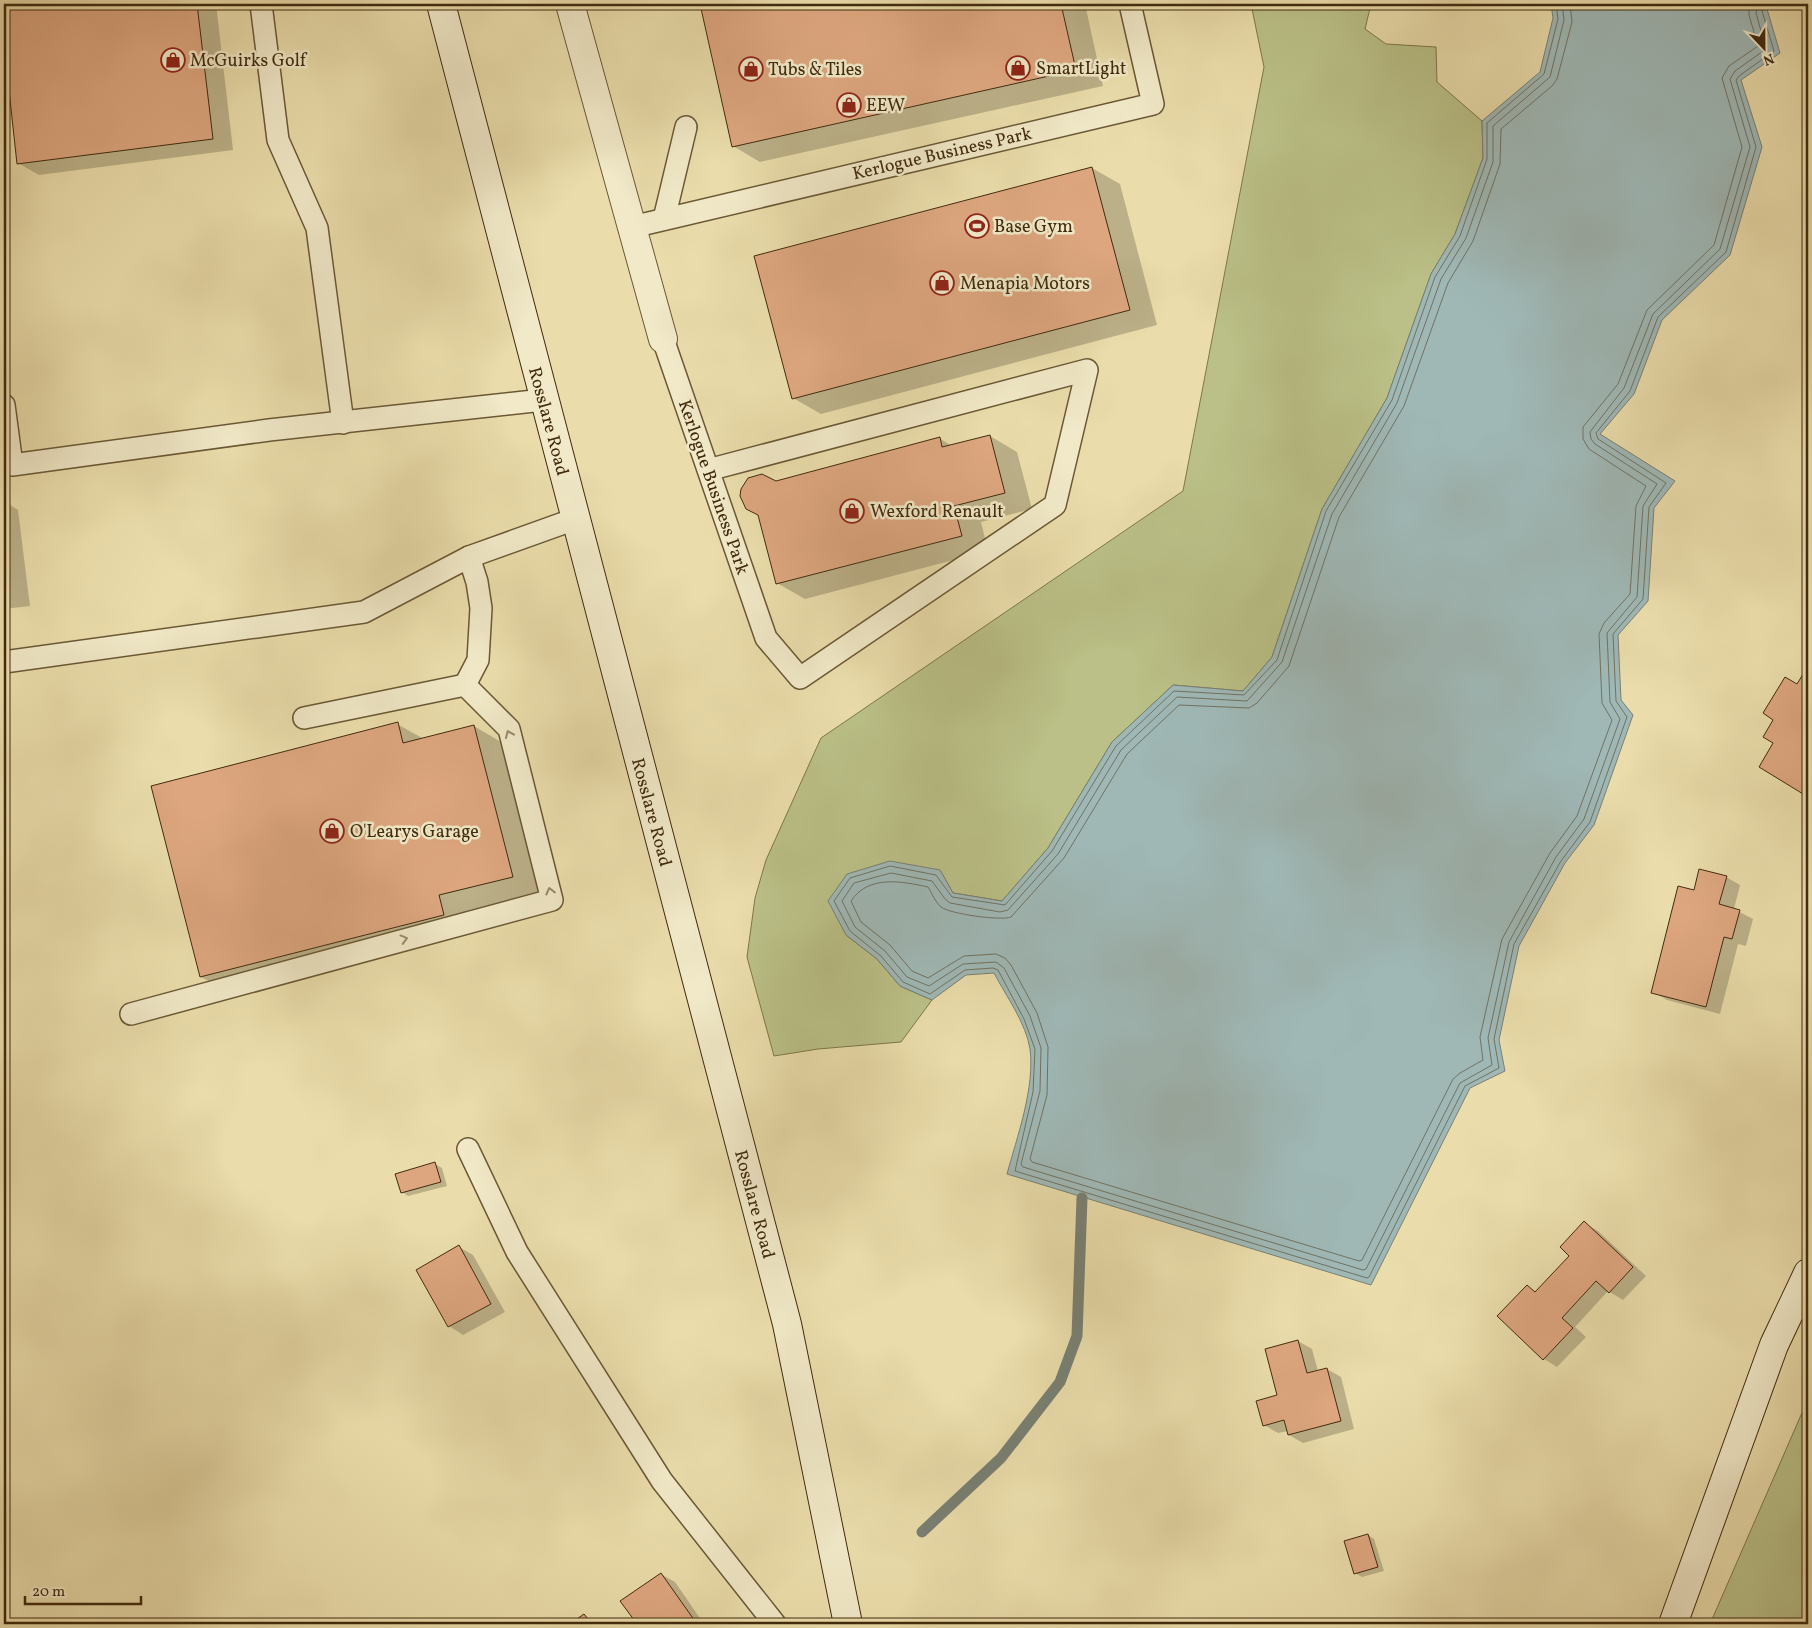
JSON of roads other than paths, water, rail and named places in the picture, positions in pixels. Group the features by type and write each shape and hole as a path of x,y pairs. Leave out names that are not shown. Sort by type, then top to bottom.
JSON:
{"main road":[{"name":"Rosslare Road","path":"441,4 543,400 787,1324 848,1624"},
{"name":"Kerlogue Business Park","path":"570,4 663,339"},
{"path":"1673,1624 1774,1345 1808,1274"}],"lane":[{"path":"261,4 278,140 317,228 342,423"},
{"name":"Kerlogue Business Park","path":"632,227 1153,104 1130,4"},
{"path":"664,219 686,126"},
{"name":"Kerlogue Business Park","path":"663,339 708,470 766,638 800,678 1055,505 1087,370 708,470"},
{"path":"4,405 8,465 269,430 543,400"},
{"path":"4,662 364,612 469,557 575,519"},
{"path":"465,685 478,660 481,608 477,582 469,557"},
{"path":"304,718 465,685"},
{"path":"131,1014 552,900 509,729 465,685"},
{"path":"468,1149 517,1252 662,1481 775,1624"}],"water":[{"path":"1551,4 1791,4 1767,9 1780,53 1741,80 1762,147 1730,255 1662,320 1634,394 1600,434 1675,481 1654,508 1648,601 1618,635 1621,700 1633,715 1594,825 1565,863 1519,946 1499,1040 1505,1071 1470,1088 1371,1285 1007,1174 1028,1096 1031,1064 1028,1039 1024,1029 994,973 966,975 932,1000 900,986 877,959 846,935 828,901 847,874 890,861 940,870 953,893 1002,901 1048,848 1112,742 1173,685 1243,691 1272,657 1322,509 1387,398 1431,274 1455,234 1483,158 1482,121 1540,72 1553,18"}],"waterway":[{"path":"922,1532 1001,1458 1060,1382 1077,1336 1082,1198"}],"place":[{"name":"McGuirks Golf","path":"173,60"},
{"name":"SmartLight","path":"1018,68"},
{"name":"Tubs & Tiles","path":"751,69"},
{"name":"EEW","path":"849,105"},
{"name":"Base Gym","path":"977,226"},
{"name":"Menapia Motors","path":"942,283"},
{"name":"Wexford Renault","path":"852,511"},
{"name":"O'Learys Garage","path":"332,831"}]}
